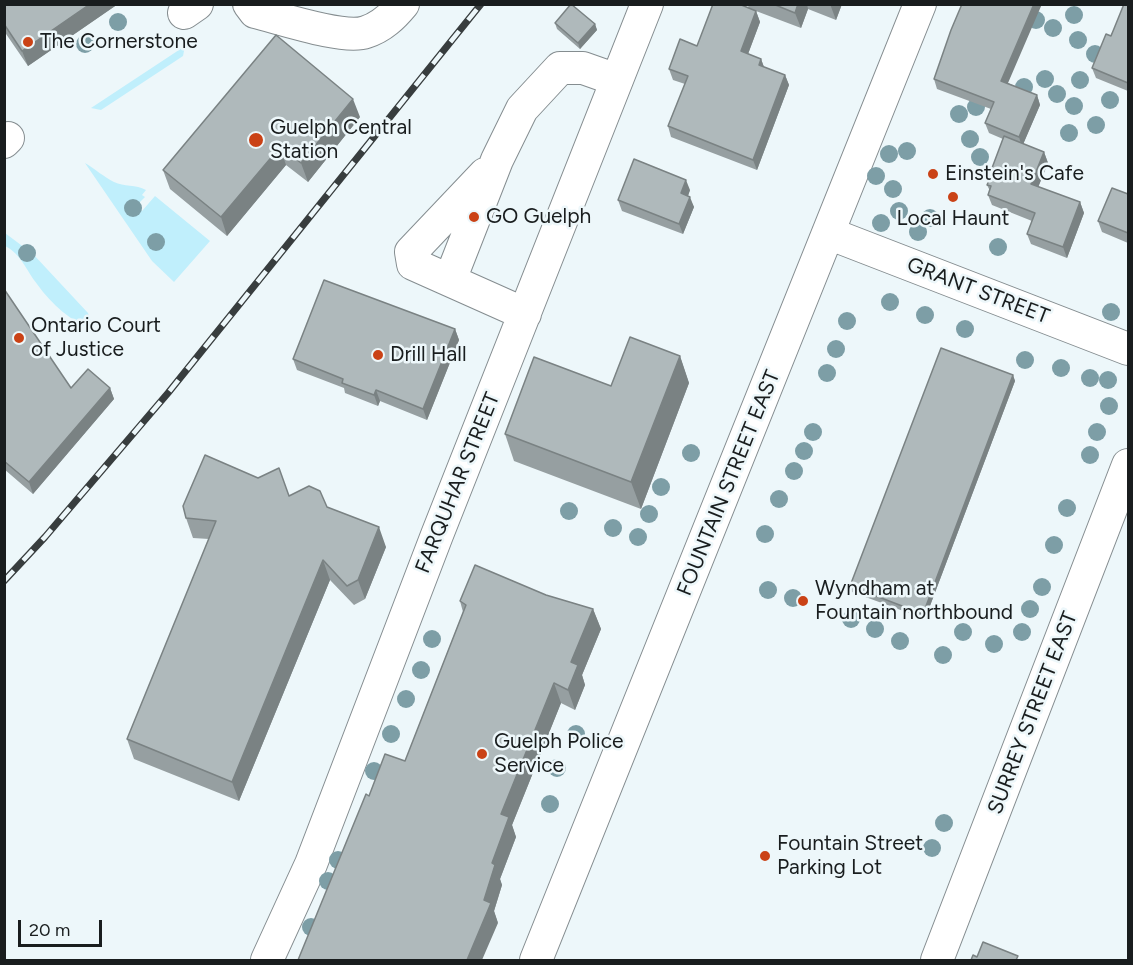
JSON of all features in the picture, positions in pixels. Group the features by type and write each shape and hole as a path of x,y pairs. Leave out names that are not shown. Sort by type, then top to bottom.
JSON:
{"street":[{"path":"249,4 255,12 340,33 364,33 390,19 403,4"},
{"name":"FARQUHAR STREET","path":"267,960 310,864 647,4"},
{"name":"FOUNTAIN STREET EAST","path":"536,960 920,4"},
{"path":"450,280 497,160 522,109 560,68 584,68 617,80"},
{"path":"497,160 411,252 413,264 525,314"},
{"name":"GRANT STREET","path":"828,233 1128,349"},
{"name":"SURREY STREET EAST","path":"937,960 1128,465"}],"shaded area":[{"path":"185,46 183,56 177,60 101,110 91,108"},
{"path":"85,163 114,182 146,190 142,195 145,197 137,205 142,211 155,196 210,241 174,282 152,261"},
{"path":"5,233 33,254 88,313 94,331 62,312 49,299 19,258 5,246"}],"building":[{"path":"4,4 90,4 22,51 4,24"},
{"path":"571,4 595,24 578,43 555,23"},
{"path":"713,4 739,4 756,11 741,51 761,59 759,65 785,75 753,160 668,126 688,76 669,69 680,39 697,46"},
{"path":"773,4 798,4 795,13"},
{"path":"962,4 1034,4 1001,81 1037,95 1019,137 985,123 994,102 934,79"},
{"path":"1124,4 1128,4 1128,83 1092,68 1106,34 1111,36"},
{"path":"276,35 353,99 301,163 280,147 221,217 163,170"},
{"path":"1004,136 1044,152 1031,184 1080,202 1063,247 1027,234 1035,213 988,195 991,186 987,185"},
{"path":"634,159 686,180 681,193 690,197 679,224 618,200"},
{"path":"1112,188 1128,194 1128,233 1098,221"},
{"name":"Drill Hall","path":"324,280 455,329 423,409 376,390 374,395 342,383 343,379 293,359"},
{"path":"4,289 71,388 88,369 110,388 29,482 4,461"},
{"path":"630,337 680,356 631,482 505,434 534,357 611,386"},
{"path":"941,348 1013,375 923,614 850,586"},
{"path":"205,455 258,478 279,468 289,496 309,486 320,491 327,507 379,527 358,580 347,586 323,560 232,782 127,739 216,521 186,518 183,506"},
{"name":"Guelph Police Service","path":"475,565 546,595 593,609 571,662 578,665 568,690 554,683 501,814 509,817 492,863 495,865 484,900 491,903 467,960 298,960 366,794 369,796 385,754 405,761 466,605 460,601"},
{"path":"983,942 1018,956 1016,960 971,960 973,955 977,957"}],"railway":[{"path":"4,581 45,537 168,393 481,4"}],"place":[{"name":"The Cornerstone","path":"28,42"},
{"name":"Guelph Central Station","path":"256,140"},
{"name":"Einstein's Cafe","path":"933,174"},
{"name":"Local Haunt","path":"953,197"},
{"name":"GO Guelph","path":"474,217"},
{"name":"Ontario Court of Justice","path":"19,338"},
{"name":"Drill Hall","path":"378,355"},
{"name":"Wyndham at Fountain northbound","path":"803,601"},
{"name":"Guelph Police Service","path":"482,754"},
{"name":"Fountain Street Parking Lot","path":"765,856"}]}
